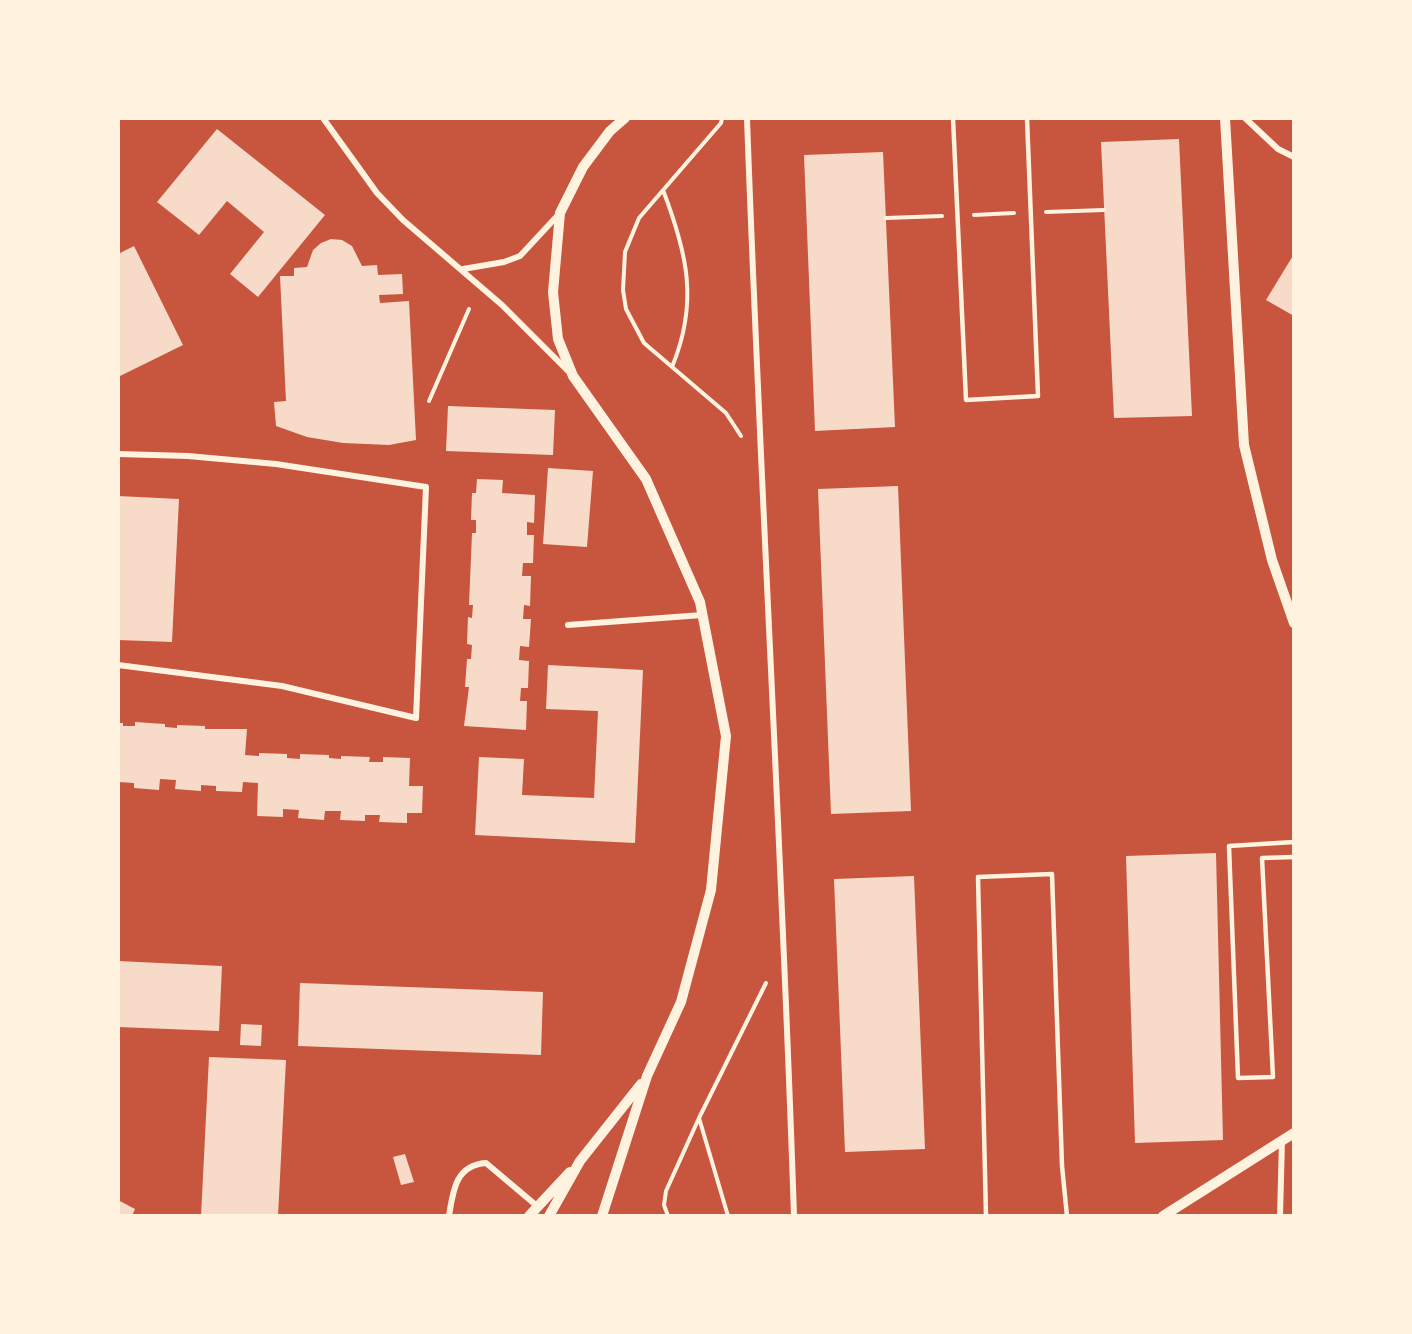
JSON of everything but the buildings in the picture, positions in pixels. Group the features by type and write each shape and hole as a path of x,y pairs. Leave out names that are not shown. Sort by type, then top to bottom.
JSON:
{"street":[{"path":"323,118 377,193 396,213 463,269 573,376 646,479 700,602 726,736 711,890 681,1002 647,1076 602,1215"},
{"path":"463,269 504,262 520,256 560,213 583,167 610,131 625,118"},
{"path":"747,118 759,465 785,945 794,1215"},
{"path":"1225,118 1244,445 1272,560 1293,623"},
{"path":"1245,118 1278,149 1293,157"},
{"path":"560,213 552,292 558,339 573,376"},
{"path":"118,454 188,456 276,464 426,487 416,717 282,686 118,665"},
{"path":"568,625 702,615"},
{"path":"529,1215 580,1161 647,1076"},
{"path":"1163,1215 1293,1133"},
{"path":"1280,1215 1282,1139"},
{"path":"549,1215 580,1161"},
{"path":"449,1215 456,1182 463,1170 474,1164 486,1162 537,1206"}],"lane":[{"path":"953,118 966,400 1038,396 1027,118"},
{"path":"1293,842 1229,846 1238,1078 1273,1077 1262,858 1293,857"},
{"path":"986,1215 978,877 1052,874 1062,1166 1066,1215"}],"path":[{"path":"722,118 722,123 639,218 630,234 622,272 623,290 633,327 644,343 726,413 759,465"},
{"path":"662,190 681,241 688,290 681,346 672,367"},
{"path":"886,218 1104,210"},
{"path":"429,401 469,309"},
{"path":"669,1215 664,1205 666,1191 699,1118 785,945"},
{"path":"699,1118 728,1215"}]}
